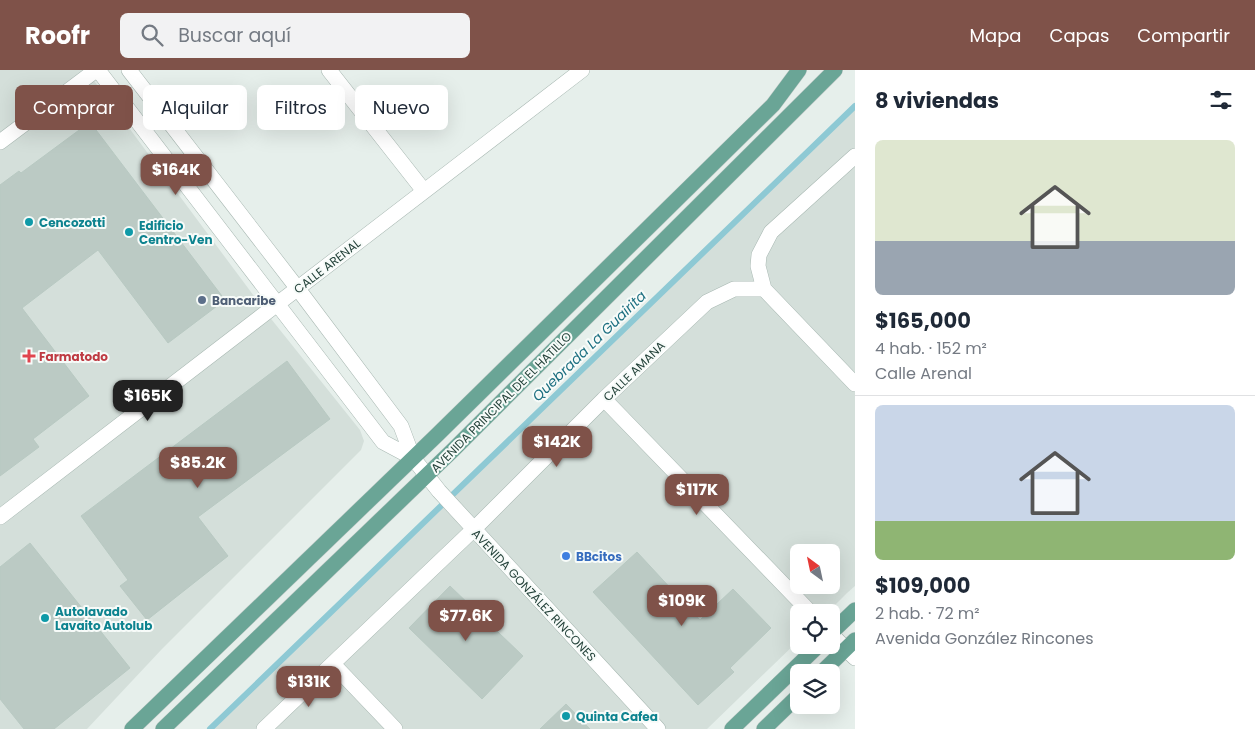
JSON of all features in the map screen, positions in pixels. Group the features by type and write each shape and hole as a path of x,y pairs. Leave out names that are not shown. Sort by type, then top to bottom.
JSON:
{"main road":[{"name":"AVENIDA PRINCIPAL DE EL HATILLO","path":"132,729 413,458 773,106 799,70"},
{"name":"AVENIDA PRINCIPAL DE EL HATILLO","path":"163,729 426,476 835,70"},
{"path":"840,625 855,610"},
{"path":"832,664 852,649"},
{"path":"732,729 810,654"},
{"path":"764,729 790,704"}],"street":[{"path":"0,142 97,70"},
{"name":"AVENIDA GONZÁLEZ RINCONES","path":"97,70 383,442 413,458"},
{"name":"AVENIDA GONZÁLEZ RINCONES","path":"129,70 401,426 413,458 426,476 658,729"},
{"path":"329,70 424,191"},
{"name":"CALLE ARENAL","path":"0,517 582,70"},
{"path":"855,156 771,232 761,249 758,266 764,289 855,384"},
{"name":"CALLE AMANA","path":"264,729 604,399 707,302 734,290 764,289"},
{"path":"604,399 802,604"},
{"path":"840,640 852,649"},
{"path":"333,664 395,729"}],"shaded area":[{"path":"0,70 86,70 97,85 15,85 15,130 131,130 268,315 360,430 364,441 361,450 162,649 87,729 0,729"},
{"path":"855,103 855,586 836,604 790,604 790,649 707,729 207,729"}],"building":[{"path":"79,130 96,130 225,300 168,343 98,250 22,308 89,396 33,439 39,447 0,476 0,185 19,171 21,173"},
{"path":"287,361 330,419 198,517 228,556 147,620 120,586 128,580 81,516"},
{"name":"Autolavado Lavaito Autolub","path":"30,543 130,668 54,729 24,729 0,699 0,567"},
{"path":"637,552 700,620 733,589 771,628 730,668 734,672 698,705 593,592"},
{"path":"450,586 523,656 482,699 409,628"},
{"name":"Quinta Cafea","path":"566,704 590,729 540,729"}],"waterway":[{"name":"Quebrada La Guairita","path":"210,729 855,106"}],"place":[{"name":"Cencozotti","path":"29,222"},
{"name":"Edificio Centro-Ven","path":"129,232"},
{"name":"Bancaribe","path":"202,300"},
{"name":"Farmatodo","path":"29,356"},
{"name":"BBcitos","path":"566,556"},
{"name":"Autolavado Lavaito Autolub","path":"45,618"},
{"name":"Quinta Cafea","path":"566,716"}]}
